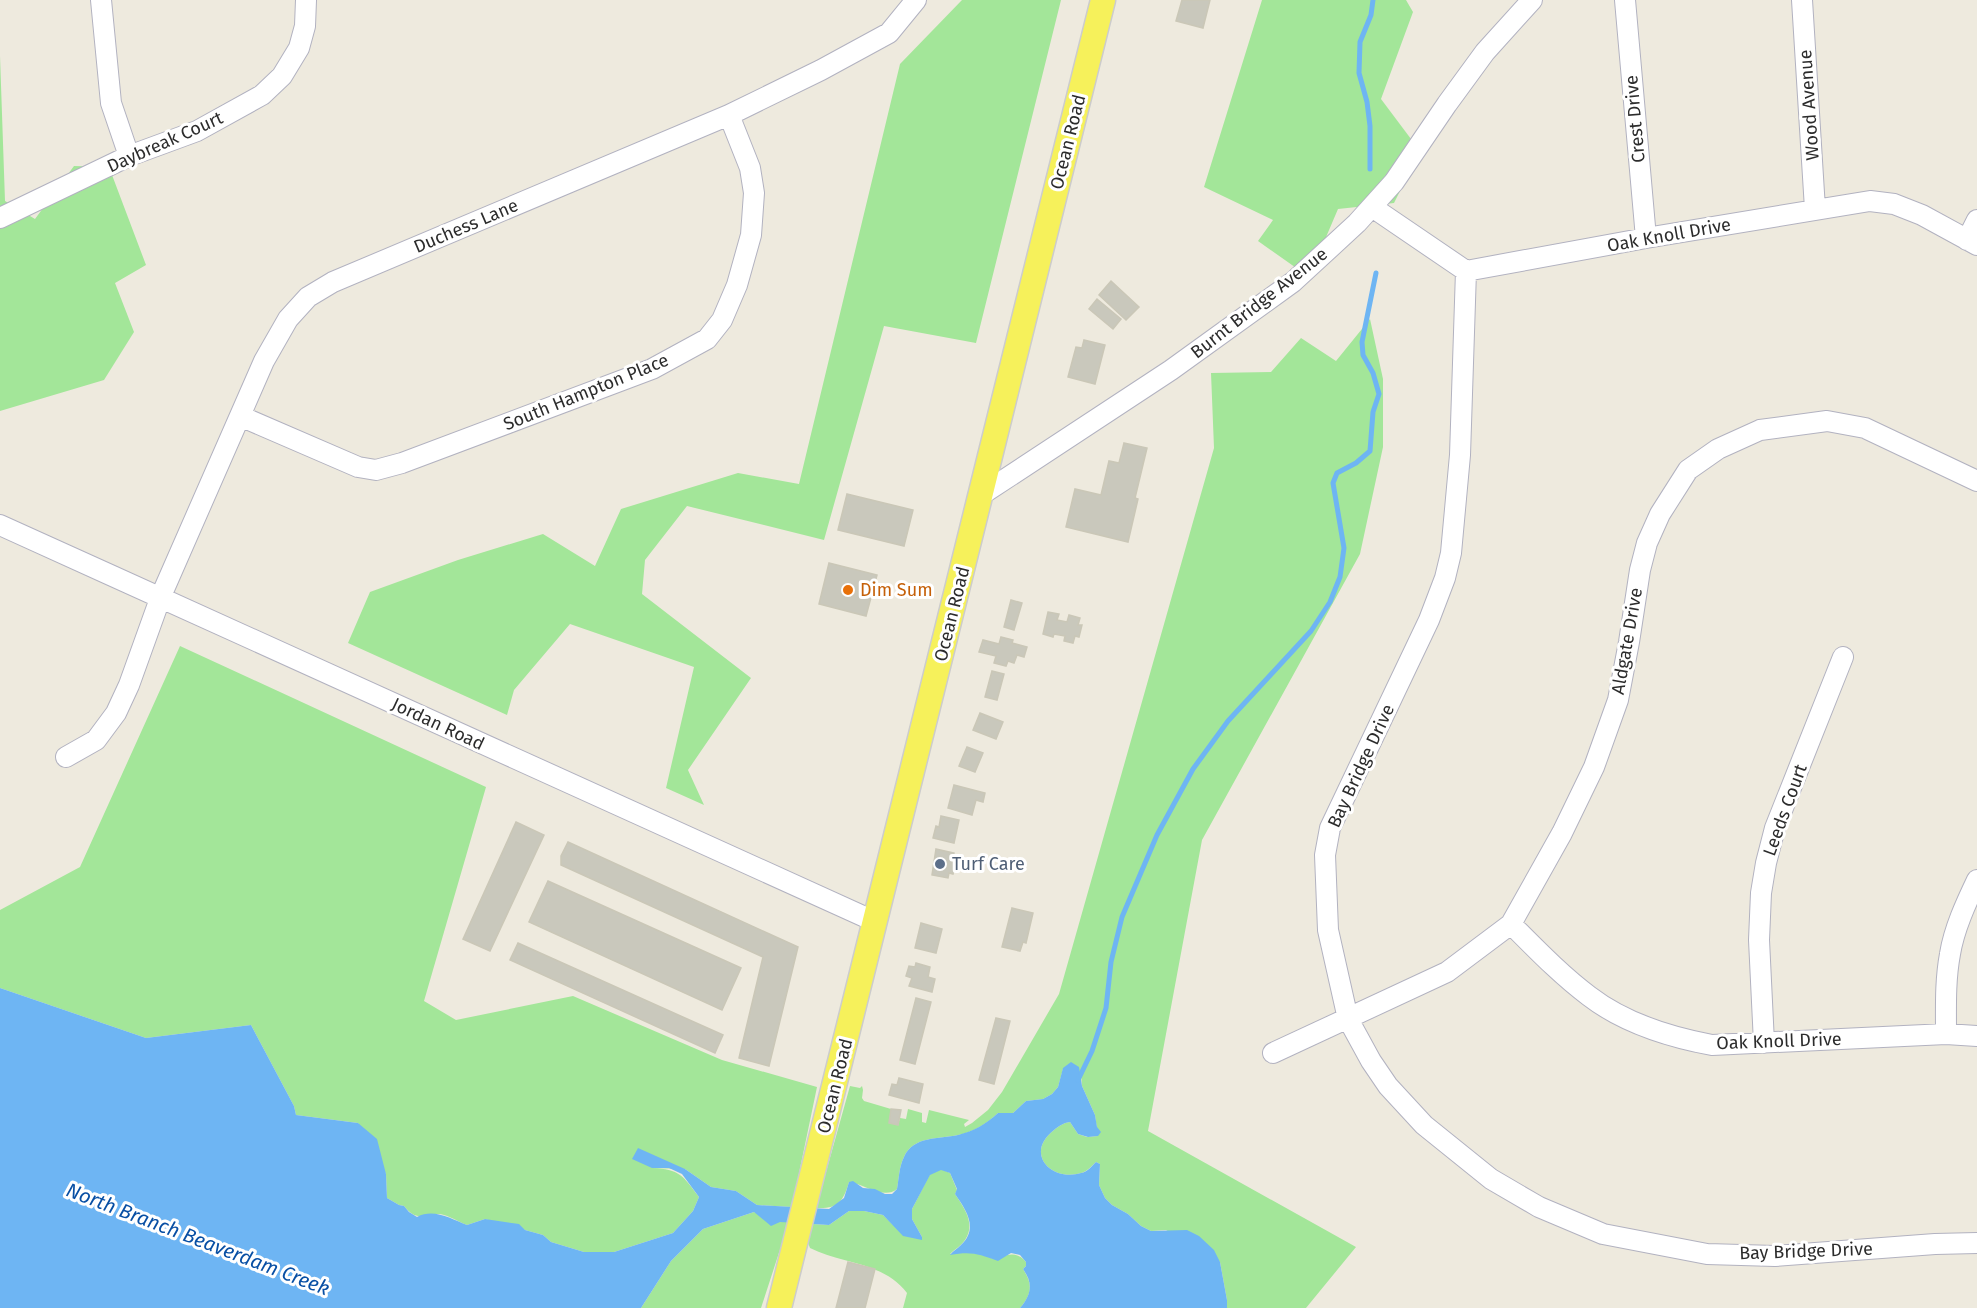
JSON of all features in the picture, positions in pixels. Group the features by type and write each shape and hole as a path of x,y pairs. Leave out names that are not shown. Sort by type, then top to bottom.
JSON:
{"main road":[{"name":"Ocean Road","path":"780,1308 1103,0"}],"street":[{"path":"101,0 111,103 129,156"},
{"name":"Daybreak Court","path":"0,218 129,156 197,131 262,95 282,76 299,48 305,26 306,0"},
{"name":"Duchess Lane","path":"66,757 96,740 116,712 129,685 161,596 269,352 288,319 308,297 333,282 729,115 889,33 916,0"},
{"name":"Burnt Bridge Avenue","path":"981,495 1171,370 1293,282 1357,224 1394,182 1485,52 1532,0"},
{"name":"Crest Drive","path":"1625,0 1646,238"},
{"name":"Wood Avenue","path":"1802,0 1815,209"},
{"name":"South Hampton Place","path":"240,416 358,467 376,470 402,463 652,369 707,339 722,320 737,285 751,235 753,184 750,168 729,115"},
{"name":"Oak Knoll Drive","path":"1466,272 1646,238 1870,201 1894,204 1922,215 1972,243"},
{"path":"1372,207 1466,272"},
{"path":"1972,243 1977,220"},
{"name":"Bay Bridge Drive","path":"1466,272 1460,455 1451,553 1445,578 1429,620 1330,828 1325,855 1328,930 1348,1019 1388,1086 1424,1125 1491,1179 1539,1207 1603,1234 1707,1254 1775,1256 1977,1243"},
{"name":"Aldgate Drive","path":"1273,1053 1447,972 1511,924 1562,832 1594,767 1618,700 1640,570 1647,543 1660,514 1688,470 1718,449 1760,430 1827,421 1865,428 1977,481"},
{"name":"Jordan Road","path":"0,525 876,922"},
{"name":"Leeds Court","path":"1764,1043 1759,940 1761,893 1766,863 1775,828 1844,657"},
{"path":"1946,1034 1946,988 1950,953 1955,932 1977,880"},
{"name":"Oak Knoll Drive","path":"1511,924 1590,997 1629,1020 1684,1040 1712,1045 1946,1034 1977,1036"}],"green space":[{"path":"962,0 1061,0 976,343 884,326 824,540 687,506 645,560 642,594 751,678 688,770 704,805 666,788 694,667 570,624 514,690 507,715 348,643 370,592 458,560 543,534 595,566 621,509 738,473 799,484 900,64"},
{"path":"1262,0 1406,0 1413,12 1381,99 1420,151 1394,203 1338,209 1309,277 1258,241 1273,220 1204,187"},
{"path":"0,56 5,201 35,219 74,166 109,167 146,265 115,283 134,332 104,380 0,411"},
{"path":"1370,319 1383,379 1383,447 1360,554 1202,840 1148,1131 1356,1247 1306,1308 1227,1308 1220,1262 1166,1230 1151,1231 1141,1226 1128,1214 1112,1205 1105,1198 1099,1185 1100,1164 1096,1162 1083,1172 1070,1175 1060,1173 1045,1164 1041,1156 1041,1148 1045,1139 1061,1125 1070,1122 1078,1134 1087,1137 1098,1136 1095,1115 1082,1086 1081,1075 1063,1069 1058,1087 1043,1099 1026,1101 1013,1113 998,1113 969,1132 927,1140 914,1145 904,1157 897,1189 892,1192 880,1192 849,1182 838,1203 830,1207 816,1208 850,1086 860,1088 862,1086 864,1101 891,1109 889,1123 898,1125 900,1118 906,1119 908,1109 922,1113 922,1122 926,1123 929,1110 969,1120 964,1124 965,1127 988,1110 1002,1092 1059,994 1214,448 1211,373 1271,372 1301,338 1336,361"},
{"path":"180,646 486,787 424,1001 456,1020 573,996 722,1060 817,1087 792,1207 757,1205 736,1191 711,1187 685,1169 652,1168 675,1172 684,1179 699,1197 693,1211 673,1233 614,1252 584,1252 551,1242 543,1235 485,1219 467,1225 440,1214 417,1216 404,1206 387,1198 386,1174 358,1123 296,1115 294,1106 251,1025 146,1038 0,988 0,910 80,867"},
{"path":"941,1169 950,1173 957,1190 955,1194 969,1222 965,1240 950,1254 972,1253 993,1259 1015,1255 1022,1258 1026,1262 1023,1269 1030,1289 1020,1308 903,1308 907,1293 887,1275 810,1248 808,1243 813,1224 829,1225 849,1211 883,1215 893,1225 922,1237 912,1219 912,1209 930,1174"},
{"path":"754,1212 780,1222 789,1222 761,1308 641,1308 671,1261 703,1229"}],"water":[{"name":"North Branch Beaverdam Creek","path":"0,988 146,1038 251,1025 294,1106 296,1115 358,1123 377,1139 386,1174 387,1198 404,1206 417,1217 436,1214 467,1225 485,1219 519,1224 525,1230 543,1235 551,1242 584,1252 614,1252 673,1233 693,1211 699,1197 682,1174 669,1168 652,1168 632,1159 638,1148 685,1169 711,1187 736,1191 757,1205 829,1209 844,1198 849,1182 853,1181 863,1188 892,1194 897,1189 904,1157 914,1145 927,1140 958,1135 984,1124 998,1113 1013,1113 1026,1101 1043,1099 1058,1087 1063,1068 1071,1062 1079,1067 1082,1086 1101,1132 1098,1136 1088,1137 1078,1134 1070,1122 1061,1125 1045,1139 1041,1148 1041,1156 1045,1164 1060,1173 1070,1175 1089,1169 1096,1162 1100,1164 1099,1185 1105,1198 1141,1226 1151,1231 1187,1230 1199,1236 1214,1250 1220,1262 1227,1308 1020,1308 1027,1298 1030,1284 1023,1269 1026,1262 1020,1255 1011,1253 998,1261 975,1254 950,1255 966,1239 970,1226 963,1206 955,1194 957,1189 950,1173 941,1170 930,1175 912,1209 912,1219 922,1240 903,1236 883,1215 864,1211 849,1211 829,1225 780,1222 771,1226 754,1212 703,1229 671,1261 641,1308 0,1308"}],"building":[{"path":"1182,0 1210,0 1203,28 1176,21"},
{"path":"1111,281 1139,307 1126,320 1099,295"},
{"path":"1097,299 1121,319 1113,329 1089,309"},
{"path":"1084,340 1105,345 1095,384 1068,377 1076,347 1082,348"},
{"path":"1124,443 1147,448 1135,498 1138,499 1128,542 1066,527 1075,489 1101,495 1109,461 1119,463"},
{"path":"847,494 913,510 904,546 838,530"},
{"name":"Dim Sum","path":"829,563 877,575 866,616 819,604"},
{"path":"1011,600 1022,603 1014,630 1004,627"},
{"path":"1048,612 1059,614 1057,620 1067,622 1069,615 1080,618 1078,625 1082,625 1079,637 1075,636 1073,643 1064,641 1065,636 1054,634 1053,637 1043,634"},
{"path":"1001,637 1027,647 1024,657 1017,655 1014,663 1008,661 1006,666 994,663 996,656 979,652 983,640 999,644"},
{"path":"992,671 1004,674 997,700 985,697"},
{"path":"980,713 1003,722 996,739 973,730"},
{"path":"967,747 983,753 975,772 959,766"},
{"path":"954,785 985,793 983,802 976,800 972,815 948,808"},
{"path":"941,816 959,820 954,843 933,838 936,826 939,827"},
{"path":"516,822 544,835 490,951 463,939"},
{"path":"568,842 798,947 769,1066 739,1058 763,957 561,865 561,856"},
{"path":"936,849 954,853 952,861 956,862 953,874 949,873 948,878 932,875"},
{"path":"548,881 741,968 722,1010 529,922"},
{"path":"1012,908 1033,913 1026,943 1023,942 1020,951 1002,947"},
{"path":"921,923 942,929 936,953 915,948"},
{"path":"518,943 723,1035 715,1053 510,960"},
{"path":"916,963 930,967 928,977 935,979 932,992 909,986 912,978 906,976 909,966 915,967"},
{"path":"916,998 931,1002 915,1064 900,1060"},
{"path":"996,1018 1010,1021 994,1084 979,1080"},
{"path":"899,1078 923,1084 919,1103 889,1095 892,1084 897,1085"},
{"path":"891,1109 901,1110 898,1125 889,1123"},
{"path":"848,1262 875,1269 865,1308 836,1308"}],"waterway":[{"path":"1370,169 1370,126 1367,102 1359,73 1360,42 1371,15 1373,0"},
{"path":"1078,1080 1092,1051 1106,1008 1111,962 1122,917 1157,835 1193,769 1228,721 1311,631 1330,602 1340,577 1344,548 1333,483 1337,473 1356,463 1370,451 1373,412 1379,394 1373,373 1363,355 1362,342 1376,273"}],"place":[{"name":"Dim Sum","path":"848,590"},
{"name":"Turf Care","path":"940,864"}]}
